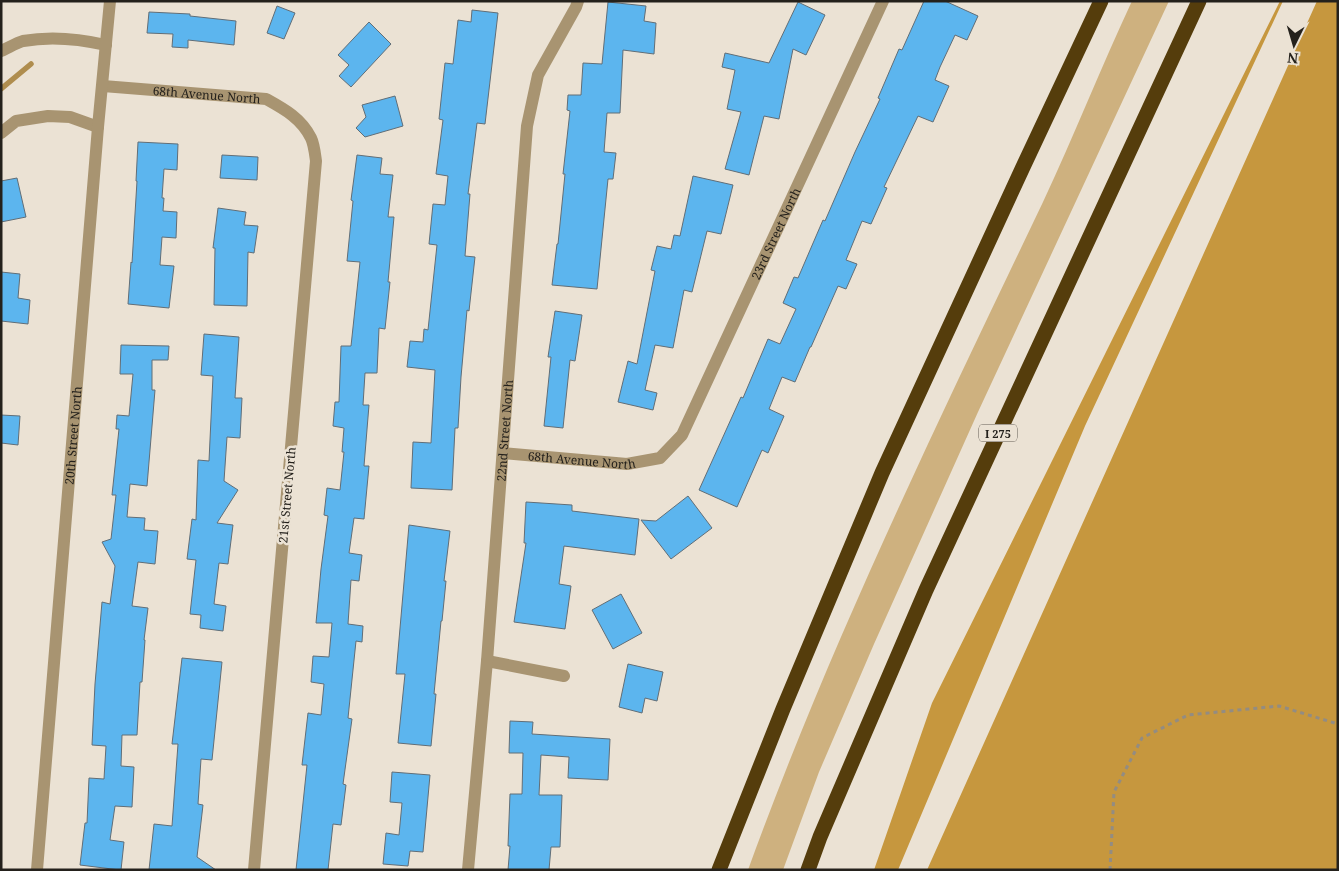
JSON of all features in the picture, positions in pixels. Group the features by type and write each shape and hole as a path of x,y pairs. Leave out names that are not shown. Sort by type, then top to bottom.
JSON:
{"highway":[{"path":"719,870 782,709 882,473 1101,1"},
{"name":"I 275","path":"808,870 820,837 926,590 1199,1"}],"street":[{"name":"20th Street North","path":"37,870 110,1"},
{"name":"22nd Street North","path":"468,870 503,453 527,126 538,75 578,1"},
{"name":"23rd Street North","path":"660,458 682,434 884,1"},
{"path":"1,51 22,41 50,39 85,40 106,45"},
{"name":"68th Avenue North","path":"103,86 266,99 288,111 302,124"},
{"path":"1,133 16,121 48,116 70,117 98,127"},
{"name":"21st Street North","path":"254,870 316,161 312,139 302,124"},
{"name":"68th Avenue North","path":"503,453 627,464 660,458"},
{"path":"486,661 564,676"}],"path":[{"path":"1110,870 1114,792 1142,738 1188,715 1279,706 1338,724"}],"shaded area":[{"path":"1132,1 1169,1 978,412 874,644 819,772 783,870 748,870 814,700 850,616 925,450 1054,177"},
{"path":"1280,1 1283,1 1085,426 898,870 874,870 932,703"},
{"path":"1317,1 1338,1 1338,870 927,870"}],"building":[{"path":"924,1 945,1 978,16 967,40 955,35 940,67 935,80 949,86 933,122 918,116 884,187 887,188 871,224 862,221 846,260 857,264 846,289 838,286 795,382 782,377 769,409 784,416 768,453 762,450 737,507 699,490 741,397 743,398 768,339 780,344 796,309 783,303 794,277 798,278 823,220 825,221 880,99 878,98 899,49 902,50"},
{"path":"608,2 646,6 644,21 656,23 654,54 623,50 620,113 607,113 604,152 616,153 613,179 608,179 597,289 552,285 565,174 563,174 570,111 567,110 568,95 581,95 583,63 602,64"},
{"path":"798,2 825,15 806,55 793,49 779,119 764,116 749,175 725,169 741,112 727,109 735,70 722,67 725,53 769,63"},
{"path":"277,6 295,13 284,39 267,33"},
{"path":"472,10 498,13 485,124 477,123 468,194 470,194 465,256 475,257 469,311 467,310 458,428 455,428 452,490 411,488 413,442 431,443 435,370 407,367 410,341 423,342 424,329 428,330 437,245 429,244 433,204 445,205 448,176 436,174 443,120 439,119 445,63 453,64 458,20 471,22"},
{"path":"149,12 190,14 190,16 236,21 234,45 188,40 188,48 172,47 173,34 147,33"},
{"path":"369,22 391,44 351,87 339,76 349,65 338,55"},
{"path":"395,96 403,126 365,137 356,128 366,117 362,105"},
{"path":"138,142 178,144 177,170 164,169 162,198 164,198 163,211 177,212 176,238 162,237 160,265 174,266 169,308 128,304"},
{"path":"222,155 258,157 257,180 220,178"},
{"path":"357,155 382,158 380,174 393,175 388,217 394,217 385,329 379,328 377,373 365,373 363,405 369,405 364,466 369,466 364,519 354,518 349,553 362,555 359,581 351,580 348,624 363,626 362,642 356,641 348,718 352,719 343,784 346,785 341,825 333,824 328,870 296,870 307,765 302,765 308,713 321,715 324,684 311,682 313,656 329,657 332,623 316,623 328,516 324,515 327,488 340,490 344,452 342,452 344,428 333,426 335,402 339,402 341,346 351,346 360,262 347,261 353,201 351,200"},
{"path":"693,176 733,185 721,234 707,231 692,292 684,290 673,348 655,345 645,390 657,393 653,410 618,402 628,361 637,364 655,271 651,270 657,246 671,249 674,235 680,236"},
{"path":"17,178 26,217 1,222 1,181"},
{"path":"218,208 246,212 244,225 258,226 254,253 248,252 247,306 214,305 215,248 213,248"},
{"path":"1,272 20,274 18,298 30,300 28,324 1,321"},
{"path":"555,311 582,315 575,361 570,360 563,428 544,426 551,357 548,357"},
{"path":"204,334 239,337 235,398 242,398 240,438 227,437 224,481 238,490 217,523 233,525 228,564 219,563 214,604 226,606 223,631 200,628 201,615 190,614 196,560 187,559 192,519 196,520 198,460 209,461 213,376 201,375"},
{"path":"121,345 169,346 168,360 152,360 152,390 155,390 147,486 130,484 127,517 145,518 144,530 158,531 155,564 138,562 132,606 148,608 142,682 140,682 137,735 122,735 121,766 134,767 132,807 115,806 110,840 124,842 120,870 80,865 85,823 87,823 89,778 104,779 106,746 92,745 102,602 110,604 115,566 102,542 111,539 116,495 112,495 119,429 116,429 117,415 129,416 133,374 120,374"},
{"path":"1,415 20,416 18,445 1,443"},
{"path":"688,496 712,528 671,559 641,520 656,521"},
{"path":"526,502 572,505 572,511 639,519 635,555 564,546 559,584 571,586 565,629 514,622 526,543 524,543"},
{"path":"409,525 450,531 434,694 436,694 431,746 398,743 405,674 396,674"},
{"path":"621,594 642,633 613,649 592,610"},
{"path":"182,658 222,662 212,760 201,759 198,804 203,805 197,857 216,870 149,870 154,824 172,826 178,744 172,744"},
{"path":"628,664 663,672 657,701 645,698 642,713 619,707"},
{"path":"510,721 533,722 532,734 610,739 608,780 568,778 569,757 541,755 539,795 562,795 560,847 551,847 549,870 508,870 510,794 522,794 523,753 509,753"},
{"path":"392,772 430,775 423,852 410,851 408,866 383,864 386,833 399,835 402,803 390,802"}],"waterway":[{"path":"1,89 31,64"}]}
